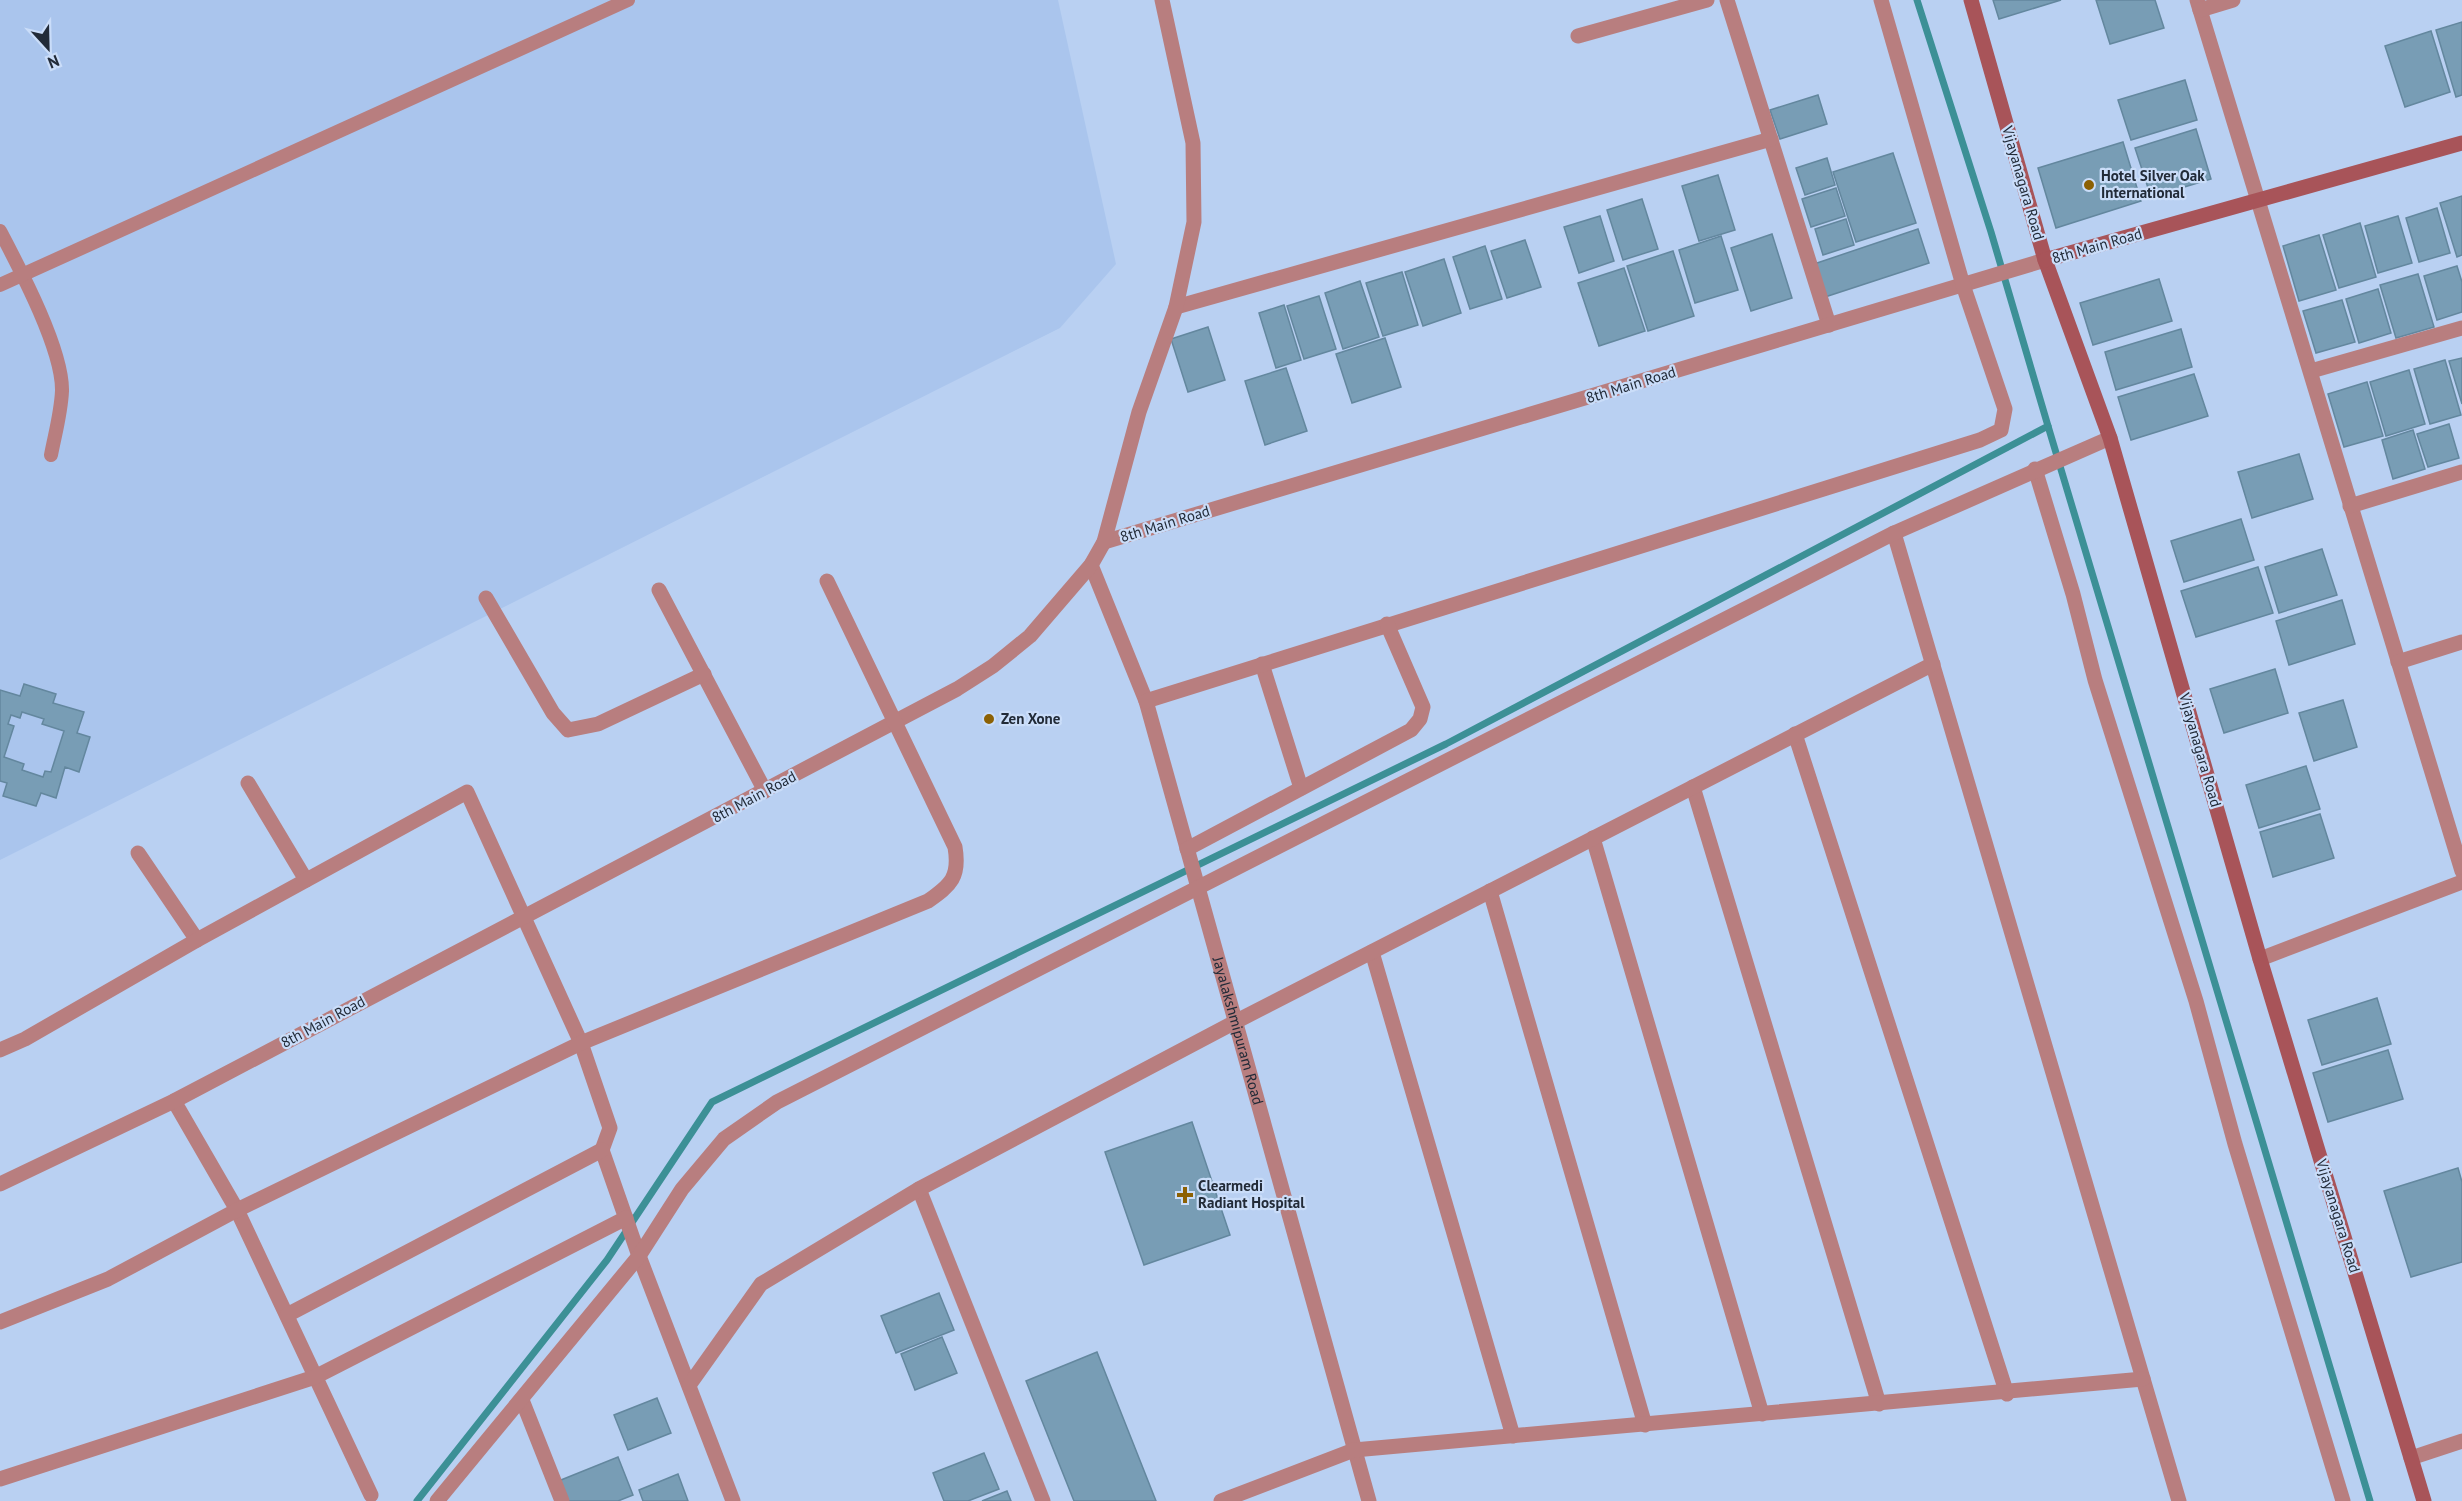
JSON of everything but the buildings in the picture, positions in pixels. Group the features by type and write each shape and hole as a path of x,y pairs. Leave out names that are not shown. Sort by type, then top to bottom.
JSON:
{"street":[{"path":"1104,542 1139,412 1176,307 1194,222 1193,142 1162,0"},
{"path":"1578,36 1707,0"},
{"path":"1727,0 1829,325"},
{"path":"1146,700 1980,440 2001,429 2005,409 1963,285 1881,0"},
{"name":"Vijayanagara Road","path":"1971,0 2045,260 2110,438 2260,959 2424,1501"},
{"path":"2233,0 2199,5 2462,871"},
{"path":"1176,307 1771,139"},
{"name":"8th Main Road","path":"0,1184 174,1101 524,915 894,723 993,666 1030,636 1091,565 1104,542 2045,260 2462,143"},
{"path":"2311,371 2462,328"},
{"path":"437,1501 639,1256 682,1189 724,1139 777,1102 1894,533 2035,469 2110,438"},
{"path":"2035,469 2073,594 2095,680 2196,1001 2235,1144 2343,1501"},
{"path":"2350,506 2462,472"},
{"path":"1894,533 2179,1501"},
{"name":"Jayalakshmipuram Road","path":"1091,565 1146,700 1369,1501"},
{"path":"0,1322 108,1279 237,1210 581,1043 928,901 950,885 958,864 956,847 827,581"},
{"path":"659,590 765,791"},
{"path":"486,598 553,713 568,730 598,724 704,674"},
{"path":"1187,849 1412,730 1420,719 1423,708 1387,624"},
{"path":"2398,662 2462,642"},
{"path":"1262,664 1301,788"},
{"path":"690,1384 761,1284 920,1189 1235,1022 1933,664"},
{"path":"1795,734 2007,1394"},
{"path":"248,783 306,880"},
{"path":"1693,787 1879,1404"},
{"path":"0,1050 35,1033 197,940 467,792 581,1043 610,1128 602,1150 639,1256 734,1501"},
{"path":"1593,838 1762,1414"},
{"path":"138,853 197,940"},
{"path":"2260,959 2462,882"},
{"path":"1490,891 1645,1425"},
{"path":"1372,952 1514,1436"},
{"path":"174,1101 237,1210 371,1495"},
{"path":"287,1315 602,1150"},
{"path":"920,1189 1043,1501"},
{"path":"0,1479 315,1377 626,1218"},
{"path":"1221,1501 1354,1450 2007,1394 2143,1379"},
{"path":"522,1400 562,1501"},
{"path":"2412,1458 2462,1441"}],"lane":[{"path":"0,285 628,0"},
{"path":"0,231 23,274 56,358 62,389 51,455"}],"shaded area":[{"path":"0,0 1058,0 1116,264 1060,328 0,860"}],"waterway":[{"path":"417,1501 607,1260 712,1102 1446,744 2048,426 1991,232 1917,0"},
{"path":"2048,426 2370,1501"}],"place":[{"name":"Hotel Silver Oak International","path":"2089,185"},
{"name":"Zen Xone","path":"989,719"},
{"name":"Clearmedi Radiant Hospital","path":"1185,1195"}]}
